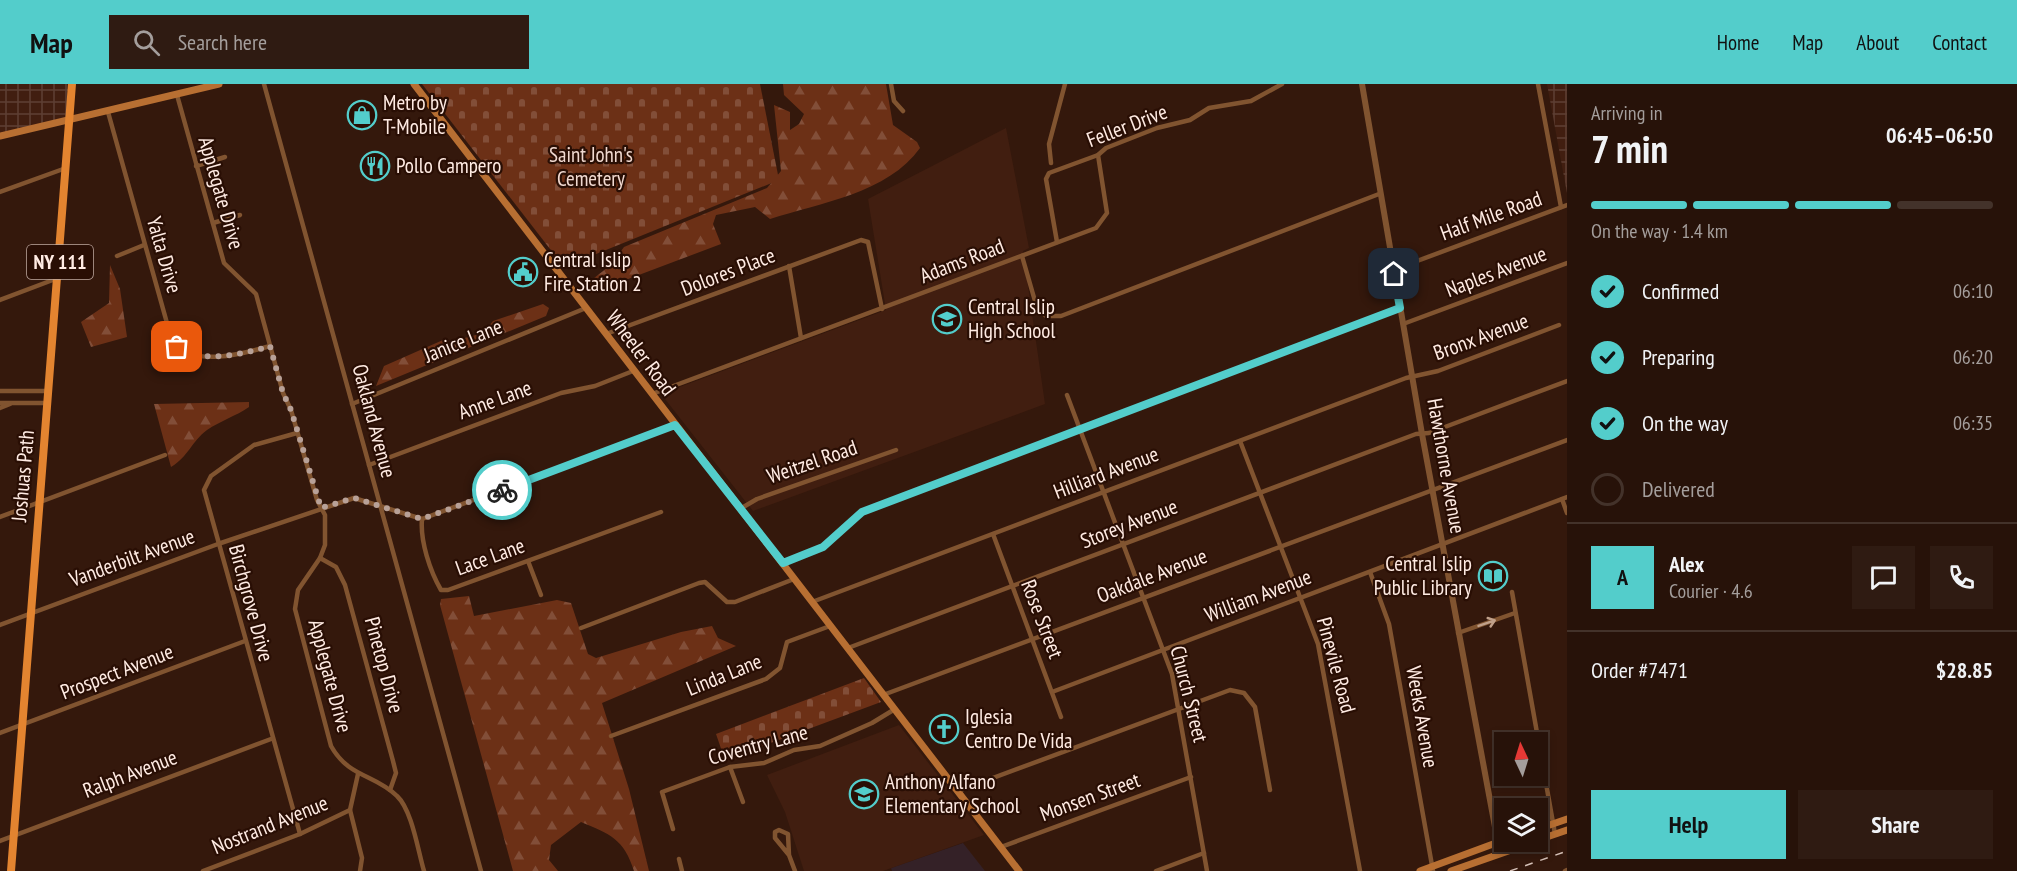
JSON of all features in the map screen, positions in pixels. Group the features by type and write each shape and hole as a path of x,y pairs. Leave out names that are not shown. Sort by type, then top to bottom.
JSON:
{"main road":[{"name":"Joshuas Path","path":"11,871 72,84"},
{"path":"0,136 219,84"},
{"name":"Wheeler Road","path":"414,84 1018,871"},
{"path":"1548,826 1567,819"},
{"path":"1548,837 1567,830"},
{"path":"1420,871 1432,869 1494,845"},
{"path":"1451,871 1506,852"}],"street":[{"name":"Oakland Avenue","path":"264,84 481,871"},
{"path":"891,84 894,101 903,111"},
{"path":"1051,163 1049,144 1065,84"},
{"name":"Feller Drive","path":"1057,242 1046,175 1098,155 1106,148 1157,128 1190,120 1209,108 1251,101 1282,84"},
{"name":"Hawthorne Avenue","path":"1362,84 1458,633 1494,808"},
{"path":"1538,84 1561,207"},
{"name":"Applegate Drive","path":"177,95 228,269 252,288 256,294 283,393 325,515 327,536 320,558 298,590 295,609 331,746 338,759 358,774 390,790 404,804 424,871"},
{"name":"Yalta Drive","path":"108,112 168,332 177,347 194,355 238,354 270,346"},
{"path":"1022,256 1096,228 1107,213 1098,155"},
{"path":"196,166 225,157"},
{"path":"0,192 66,168"},
{"name":"Adams Road","path":"652,394 1022,256 1037,308 1046,316 1061,316 1380,194"},
{"name":"Half Mile Road","path":"1393,270 1567,205"},
{"path":"213,223 240,215"},
{"name":"Dolores Place","path":"606,334 861,240 868,242 872,253 882,309"},
{"path":"117,256 144,245"},
{"name":"Naples Avenue","path":"1403,324 1567,263"},
{"path":"789,266 801,338"},
{"path":"0,300 58,278"},
{"name":"Janice Lane","path":"352,404 586,308"},
{"path":"783,563 823,547 862,512 1400,308"},
{"name":"Bronx Avenue","path":"1413,377 1438,371 1559,325"},
{"name":"Anne Lane","path":"369,465 561,393 595,386 633,371"},
{"name":"Hilliard Avenue","path":"812,602 1413,377"},
{"name":"Storey Avenue","path":"848,648 1260,492 1567,381"},
{"path":"0,391 48,391"},
{"name":"Church Street","path":"1067,395 1172,674 1208,871"},
{"path":"0,403 47,403"},
{"path":"0,408 12,403"},
{"path":"380,505 422,519 675,425"},
{"name":"Birchgrove Drive","path":"297,434 254,445 210,476 204,490 271,739 300,834"},
{"name":"Oakdale Avenue","path":"883,695 1280,545 1567,440"},
{"name":"Pinevile Road","path":"1240,441 1318,644 1360,871"},
{"name":"Weitzel Road","path":"740,509 757,499 896,450"},
{"path":"0,517 165,456"},
{"name":"Vanderbilt Avenue","path":"0,625 321,508 354,498 380,505"},
{"path":"1564,498 1567,513"},
{"name":"William Avenue","path":"1052,692 1564,498"},
{"name":"Lace Lane","path":"422,519 421,529 429,559 441,590 448,590 661,512"},
{"name":"Rose Street","path":"993,534 1061,717"},
{"name":"Pinetop Drive","path":"320,558 336,567 345,585 396,773 390,790"},
{"path":"528,561 541,595"},
{"name":"Weeks Avenue","path":"1370,572 1389,624 1432,869"},
{"path":"582,628 699,583 705,582 727,602 735,602 794,579"},
{"path":"1512,592 1556,834"},
{"path":"1458,633 1515,613"},
{"name":"Linda Lane","path":"611,736 766,679 780,668 787,642 830,626"},
{"name":"Prospect Avenue","path":"0,733 245,641"},
{"path":"958,791 1230,690 1244,693 1255,707 1270,790"},
{"name":"Coventry Lane","path":"673,829 662,792 730,767 764,763 794,750 820,746 864,727 895,709"},
{"name":"Ralph Avenue","path":"0,841 271,739"},
{"path":"730,767 743,802"},
{"name":"Nostrand Avenue","path":"203,871 300,834 350,810 358,774"},
{"name":"Monsen Street","path":"1001,847 1191,777"},
{"path":"350,810 362,858 360,871"},
{"path":"789,855 775,838 775,832 779,830 788,834 789,855 795,871"},
{"path":"1156,871 1204,853"},
{"path":"679,859 682,871"}],"shaded area":[{"path":"0,84 71,84 69,121 0,136"},
{"path":"1547,84 1567,84 1567,193"},
{"name":"Central Islip High School","path":"1006,128 1029,248 1023,251 1045,404 753,511 661,394 886,310 868,199"},
{"name":"Anthony Alfano Elementary School","path":"899,725 984,835 883,871 804,871 785,812 767,775"},
{"path":"963,843 985,871 892,871 891,868"}],"green space":[{"name":"Saint John's Cemetery","path":"422,84 760,84 779,180 564,267"},
{"path":"783,84 886,84 893,125 917,142 920,148 890,176 872,186 831,201 770,219 755,207 716,215 713,224 721,244 591,293 589,282 612,264 624,247 767,188 781,171 774,105 790,112 790,130 799,124 804,114 784,95"},
{"path":"110,265 120,289 127,337 91,347 81,322 109,303"},
{"path":"543,304 549,308 546,316 376,386 384,366 443,340 450,342 483,333 493,321"},
{"path":"249,402 249,407 207,430 171,467 154,404"},
{"path":"469,596 474,616 557,600 571,603 588,654 596,658 681,632 712,626 718,638 736,646 602,703 629,789 649,871 634,871 626,852 615,839 581,822 551,845 549,860 558,871 513,871 440,605 441,599"},
{"path":"864,678 881,702 725,760 716,734"}],"railway":[{"path":"1510,871 1567,851"}],"way so far":[{"path":"177,347 194,355 238,354 270,346 321,508 354,498 422,519 502,490"}],"place":[{"name":"Metro by T-Mobile","path":"362,115"},
{"name":"Pollo Campero","path":"375,166"},
{"name":"Central Islip Fire Station 2","path":"523,272"},
{"name":"Central Islip High School","path":"947,319"},
{"name":"Central Islip Public Library","path":"1493,576"},
{"name":"Iglesia Centro De Vida","path":"944,729"},
{"name":"Anthony Alfano Elementary School","path":"864,794"}],"route":[{"path":"502,490 675,425 783,563 823,547 862,512 1400,308 1394,274"}]}
